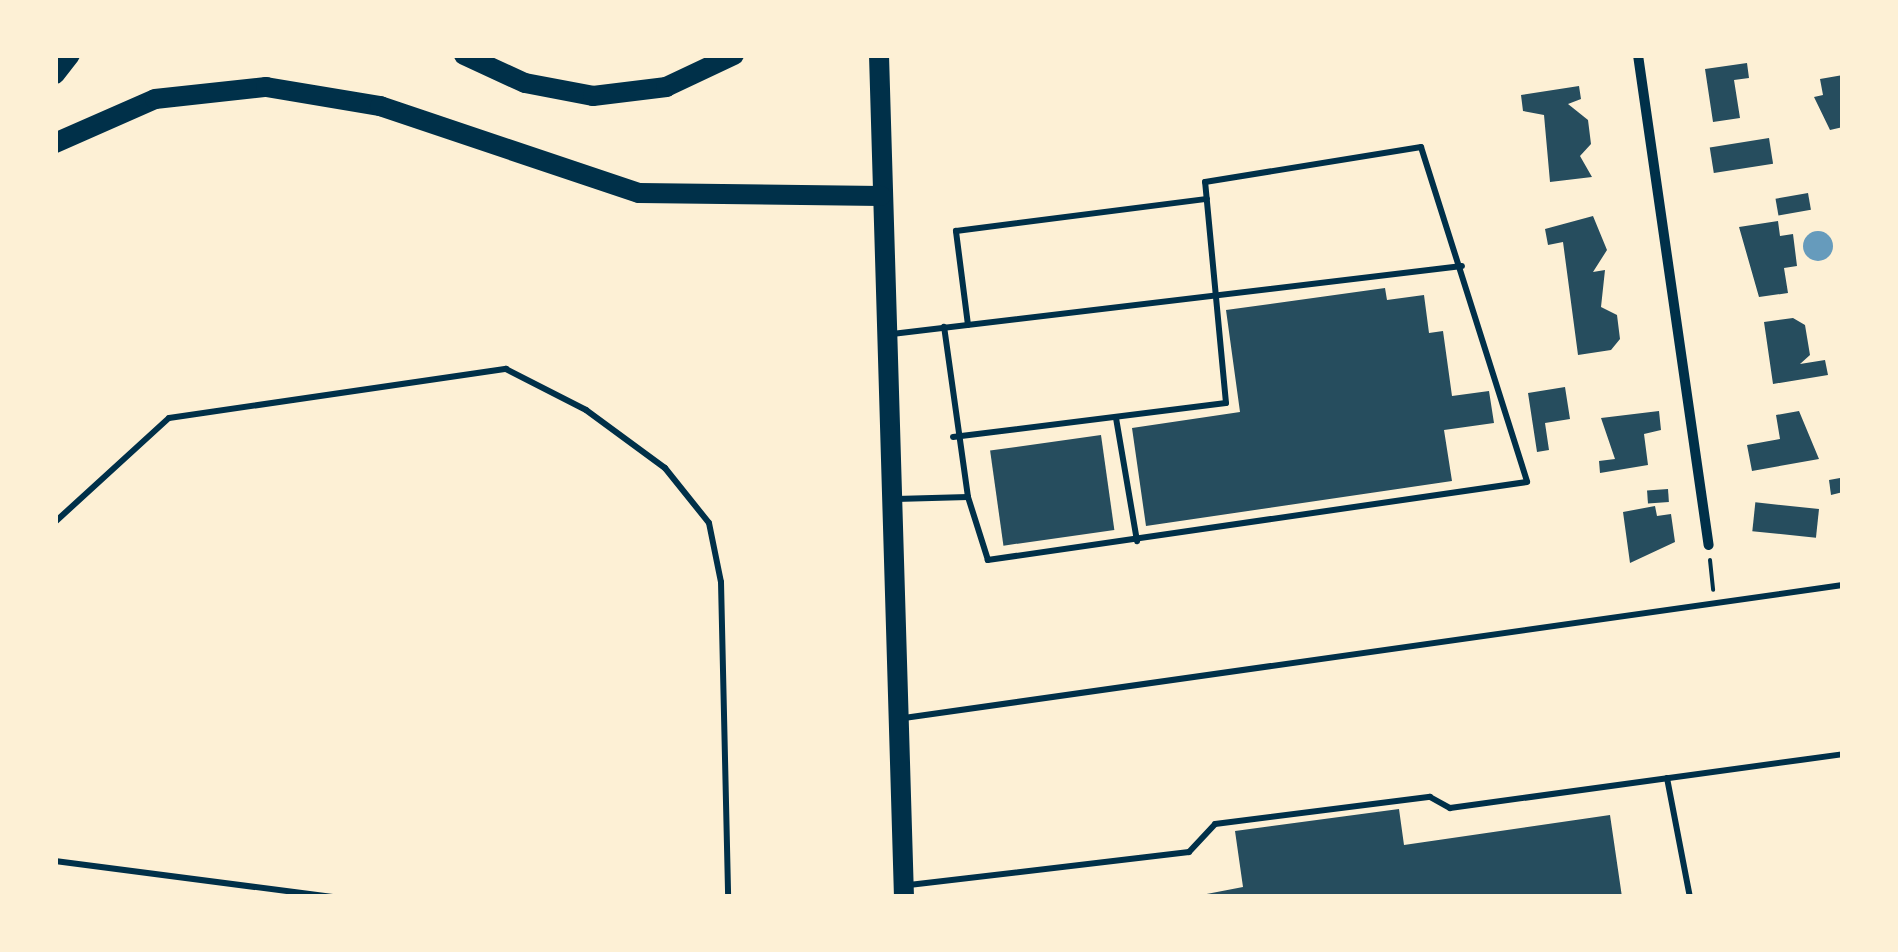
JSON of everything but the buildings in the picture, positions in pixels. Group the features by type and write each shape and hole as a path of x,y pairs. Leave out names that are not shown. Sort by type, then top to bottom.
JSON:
{"main road":[{"path":"55,74 70,55"},
{"path":"464,55 525,83 594,96 666,87 734,55"},
{"path":"880,55 893,719 904,892"},
{"path":"55,143 154,99 266,87 380,106 639,193 881,196"}],"street":[{"path":"1638,55 1709,546"}],"lane":[{"path":"944,328 953,437 988,560 1137,542 1527,482 1462,266 1421,147 1205,182 1226,404 953,437"},
{"path":"968,325 956,231 1207,199"},
{"path":"886,334 1216,300 1462,266"},
{"path":"55,522 169,418 506,369 586,410 665,468 709,523 722,582 728,897"},
{"path":"1116,418 1137,542"},
{"path":"889,499 968,497"},
{"path":"893,719 1843,585"},
{"path":"904,892 1189,852 1215,824 1430,797 1450,808 1843,754"},
{"path":"1666,778 1690,897"},
{"path":"55,860 333,897"}],"path":[{"path":"1709,546 1715,603"}],"water":[{"path":"1818,231 1829,235 1833,246 1829,257 1818,261 1807,257 1803,246 1807,235"}]}
